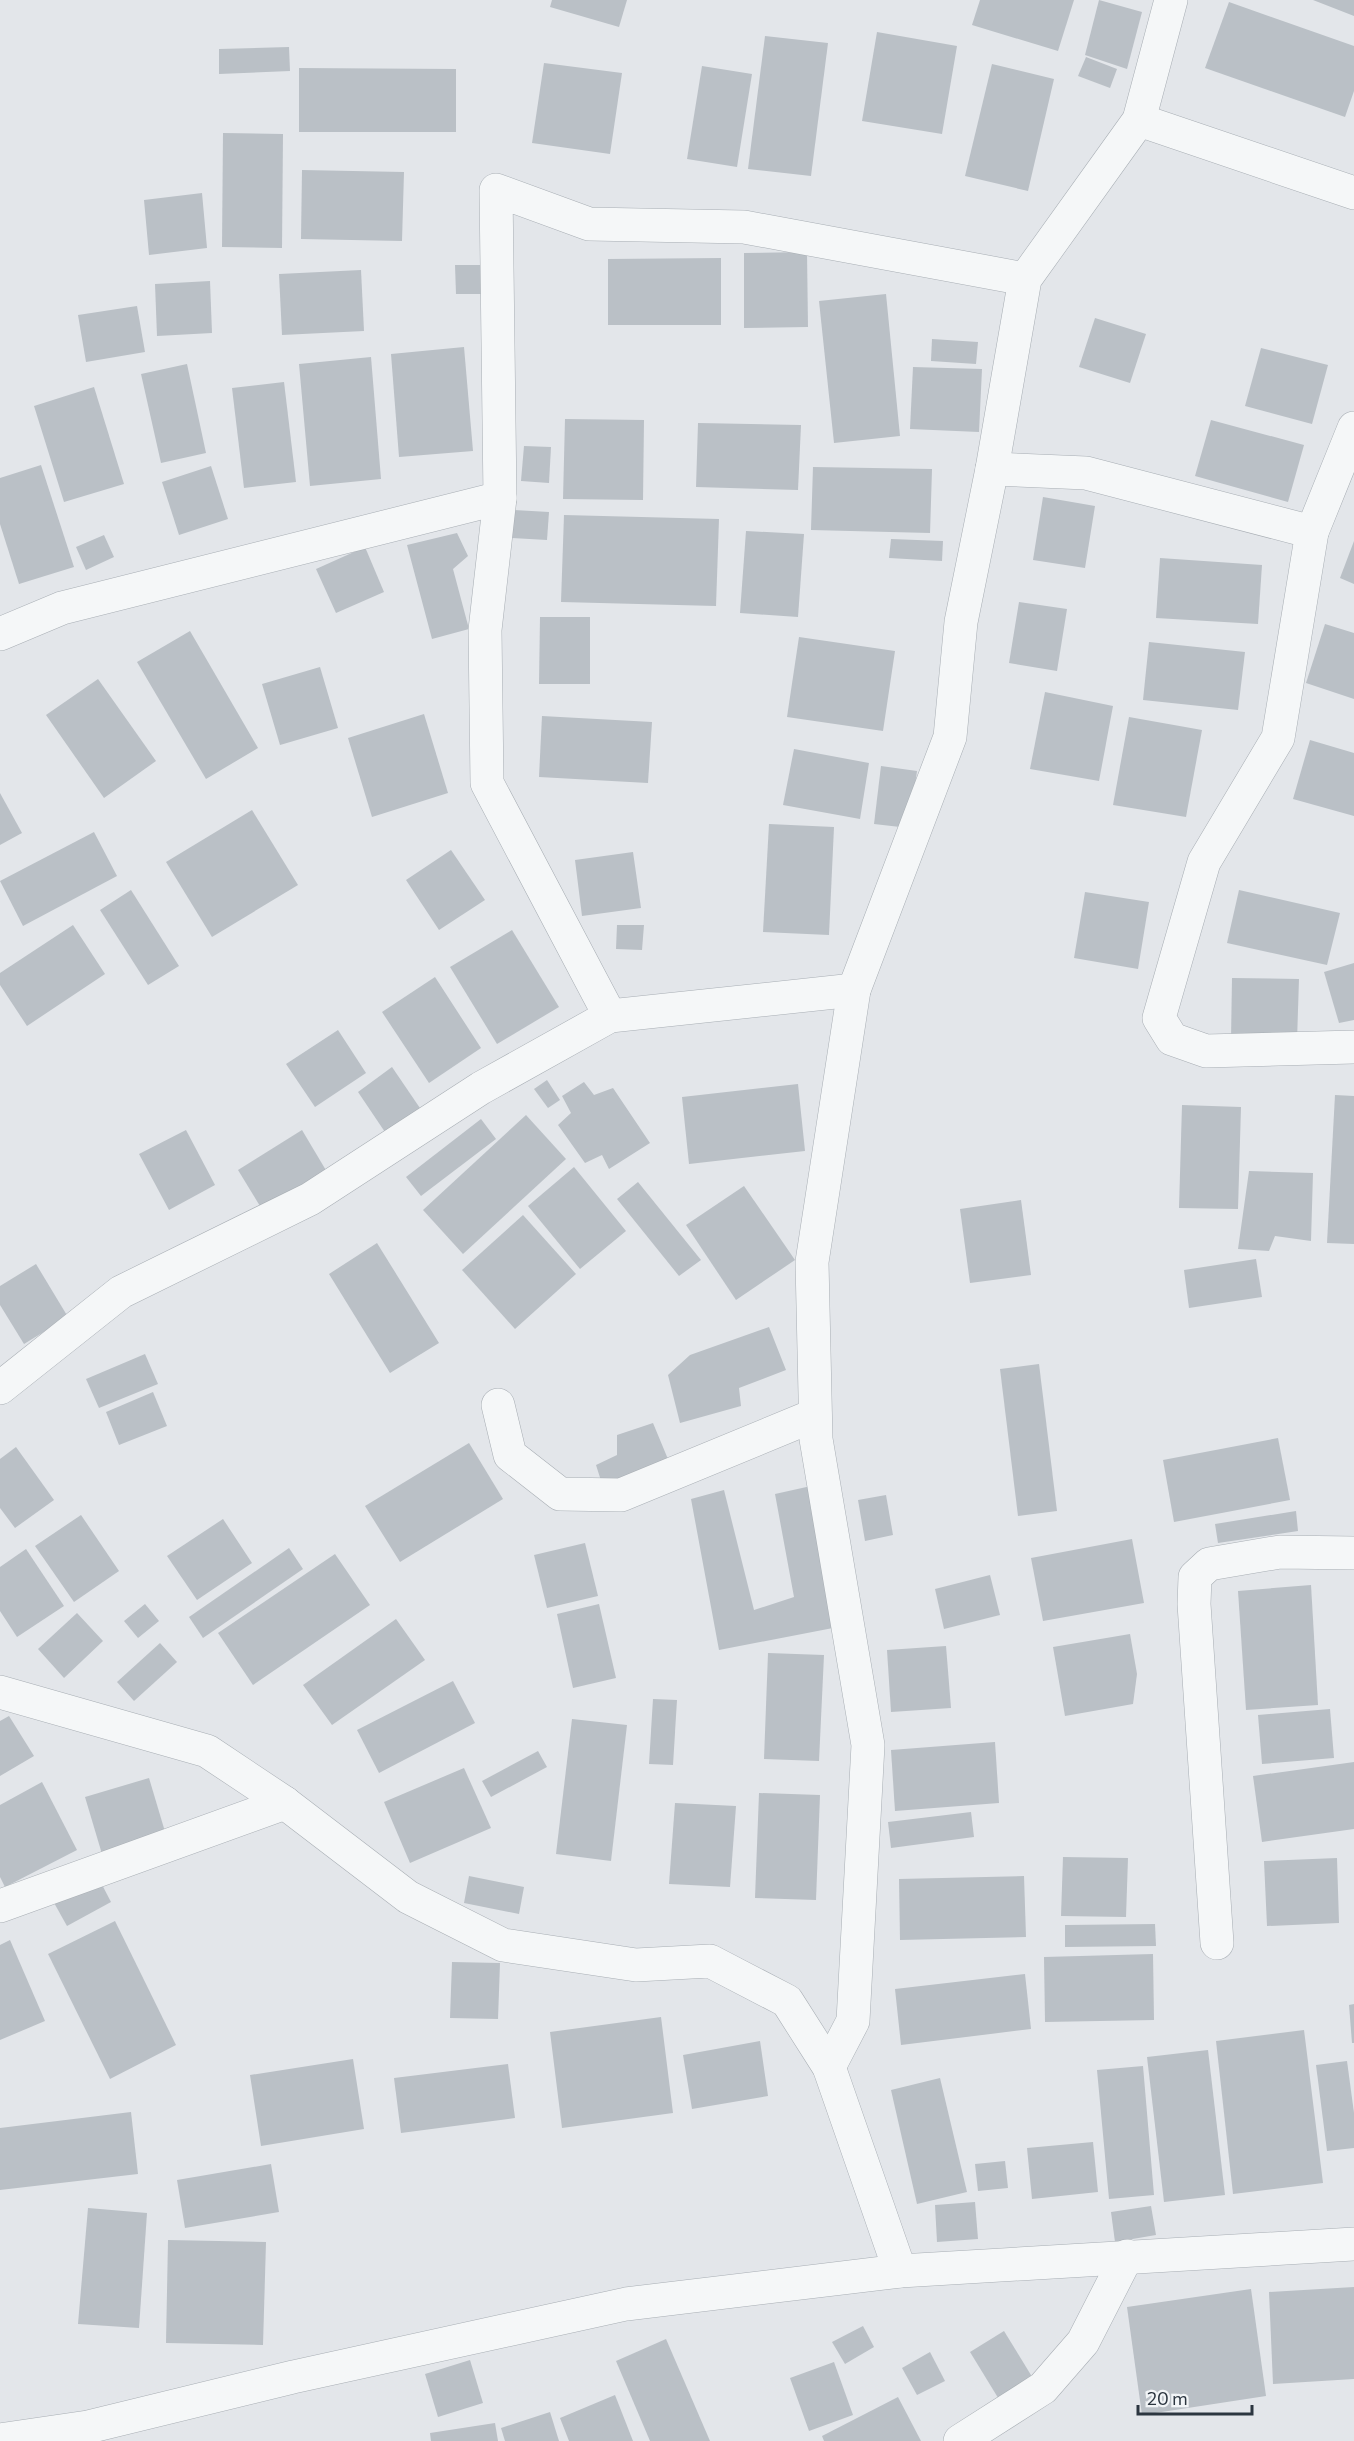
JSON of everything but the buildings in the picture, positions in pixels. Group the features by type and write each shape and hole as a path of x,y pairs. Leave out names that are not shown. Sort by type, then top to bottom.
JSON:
{"street":[{"path":"829,2067 853,2020 868,1745 816,1439 813,1262 854,990 950,737 961,622 992,469 1025,279 1139,120 1171,0"},
{"path":"1139,120 1354,193"},
{"path":"610,1016 488,783 485,630 500,498 496,190 590,224 744,226 1025,279"},
{"path":"1354,428 1312,532 1278,738 1204,862 1159,1018 1172,1039 1206,1052 1354,1047"},
{"path":"992,469 1086,473 1312,532"},
{"path":"0,634 62,608 500,498"},
{"path":"0,1388 121,1292 310,1199 481,1088 610,1016 854,990"},
{"path":"498,1405 510,1455 560,1494 621,1495 815,1415"},
{"path":"1217,1943 1194,1604 1195,1577 1209,1564 1280,1552 1354,1553"},
{"path":"0,1692 207,1751 285,1803 408,1897 503,1946 636,1965 710,1961 787,2001 829,2067 900,2271"},
{"path":"0,1906 285,1803"},
{"path":"0,2440 88,2434 293,2377 626,2304 900,2271 1354,2244"},
{"path":"960,2441 1043,2388 1083,2342 1127,2256"}]}
